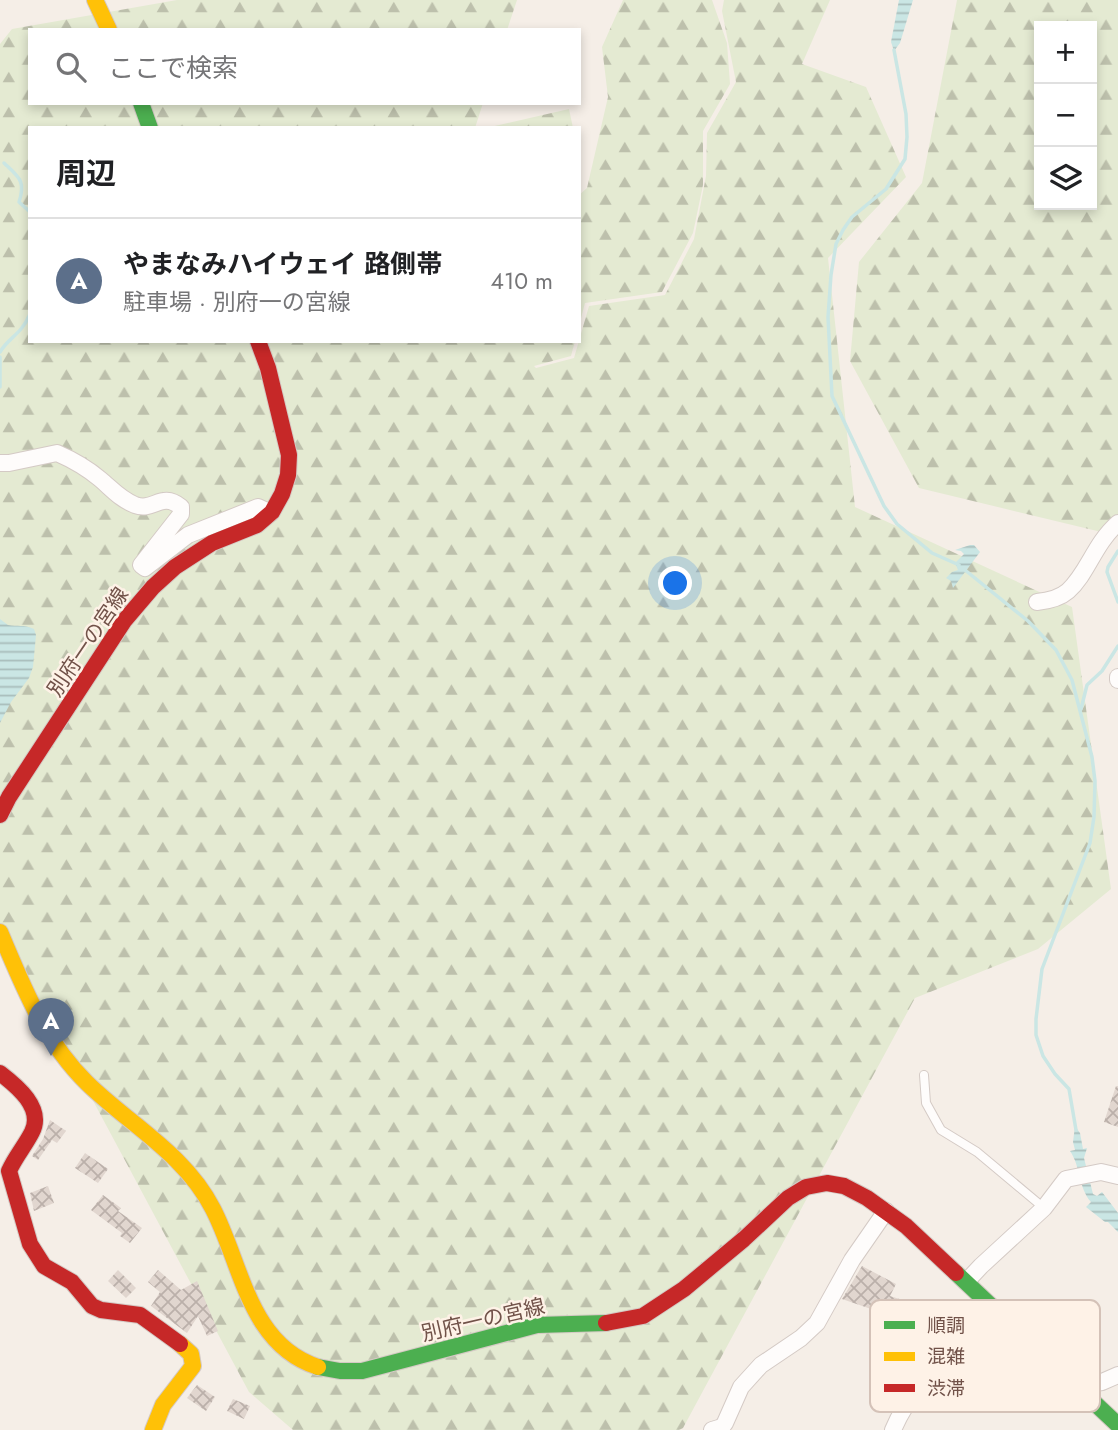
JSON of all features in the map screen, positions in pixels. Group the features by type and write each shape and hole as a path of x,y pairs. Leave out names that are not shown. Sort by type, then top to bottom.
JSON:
{"main road":[{"path":"95,0 108,28"},
{"path":"142,105 149,126"},
{"path":"259,343 289,454 288,474 282,495 271,513"},
{"name":"別府一の宮線","path":"0,815 9,797 124,621 141,600 161,580 199,551 258,524 271,513"},
{"name":"別府一の宮線","path":"0,932 35,1015 50,1038 86,1082 188,1171 214,1209 260,1319 283,1348 310,1365 332,1371 362,1371 537,1325 606,1324 643,1316 684,1289 788,1198 817,1184 844,1186 886,1211 906,1226 985,1300"},
{"path":"0,1073 20,1089 34,1113 33,1130 17,1152 9,1171 15,1184 27,1238 39,1258 45,1266 71,1280 82,1300 88,1304 99,1310 140,1315 191,1354 193,1366 161,1407 153,1430"},
{"name":"別府一の宮線","path":"1100,1407 1118,1425"}],"street":[{"path":"0,463 57,453 86,469 119,498 138,507 164,499 174,501 181,507 181,513 141,562 145,568 188,535 258,507 271,513"},
{"path":"1037,602 1048,601 1067,592 1101,540 1118,523"},
{"path":"966,1282 1044,1208 1058,1186 1066,1179 1092,1172 1118,1176"},
{"path":"712,1430 722,1427 741,1387 761,1365 801,1338 817,1323 852,1260 886,1211"},
{"path":"1100,1381 1118,1375"},
{"path":"892,1430 902,1412"}],"lane":[{"path":"924,1075 926,1103 941,1130 977,1152 1044,1208"}],"green space":[{"path":"177,0 517,0 508,28 28,28 28,105 482,105 476,126 28,126 28,343 574,343 571,356 534,366 536,368 574,358 578,343 581,343 589,306 665,295 694,239 706,176 707,133 736,82 722,11 724,0 830,0 802,64 866,87 906,177 828,258 855,507 1072,607 1111,889 1038,949 915,998 683,1428 679,1430 293,1430 249,1392 0,927 0,44 12,29"},
{"path":"623,0 712,0 727,43 730,84 703,131 703,185 693,233 662,292 585,303 581,318 581,193 587,188 608,97 602,47"},
{"path":"957,0 1118,0 1118,536 919,488 850,361 859,262 922,183"},
{"path":"569,109 573,126 495,126"}],"water":[{"path":"899,0 913,0 900,43 894,51 891,42"},
{"path":"974,545 980,552 953,588 951,581 946,578 958,570 955,563 964,554 955,550"},
{"path":"0,619 8,625 34,629 36,635 33,667 29,678 11,702 0,723"},
{"path":"1075,1126 1080,1133 1083,1149 1087,1148 1084,1158 1093,1194 1097,1196 1102,1192 1118,1213 1118,1232 1086,1207 1091,1202 1070,1151 1075,1150"}],"building":[{"path":"1118,1086 1118,1127 1104,1122"},
{"path":"50,1120 66,1131 57,1143 52,1140 38,1160 32,1156 43,1139"},
{"path":"85,1153 108,1169 98,1183 75,1168"},
{"path":"48,1186 54,1203 34,1211 30,1193"},
{"path":"103,1195 121,1208 118,1211 142,1228 130,1243 120,1236 122,1233 91,1210"},
{"path":"862,1266 896,1284 890,1296 903,1300 870,1300 870,1309 842,1299"},
{"path":"118,1270 136,1288 126,1298 108,1281"},
{"path":"158,1270 181,1290 197,1281 218,1331 207,1336 198,1316 187,1333 151,1306 160,1292 148,1282"},
{"path":"197,1385 215,1397 206,1411 187,1398"},
{"path":"233,1399 250,1406 244,1419 227,1411"}],"waterway":[{"path":"894,50 906,114 905,159 886,189 852,217 836,244 828,317 832,396 884,506 897,524 932,553 959,565"},
{"path":"4,163 20,180 22,189 19,202 28,210"},
{"path":"0,352 28,318"},
{"path":"0,357 0,387"},
{"path":"1118,551 1107,572 1118,602"},
{"path":"965,570 1028,621 1056,650 1072,680 1092,757 1095,781 1090,843 1042,969 1036,1019 1036,1035 1043,1056 1069,1089 1076,1130"},
{"path":"1081,709 1087,685 1102,671 1118,646"}],"traffic: fast":[{"path":"142,105 149,126"},
{"path":"956,1273 985,1300"},
{"path":"318,1367 362,1371 537,1325 606,1323"},
{"path":"1100,1408 1118,1425"}],"traffic: slow":[{"path":"95,0 108,28"},
{"path":"0,932 36,1012 58,1049 87,1083 156,1141 188,1172 213,1209 250,1301 262,1322 277,1341 295,1356 318,1367"},
{"path":"153,1430 163,1405 193,1366 191,1354 180,1344"}],"traffic: jam":[{"path":"0,815 9,797 124,621 153,587 175,567 212,543 257,525 272,512 282,494 288,475 289,455 268,368 259,343"},
{"path":"0,1073 27,1098 34,1114 32,1132 9,1171 30,1244 44,1266 72,1282 92,1306 101,1310 140,1315 180,1344"},
{"path":"606,1323 643,1316 684,1289 788,1198 806,1187 827,1183 844,1186 867,1198 906,1226 956,1273"}],"place":[{"name":"やまなみハイウェイ 路側帯","path":"51,1056"}]}
